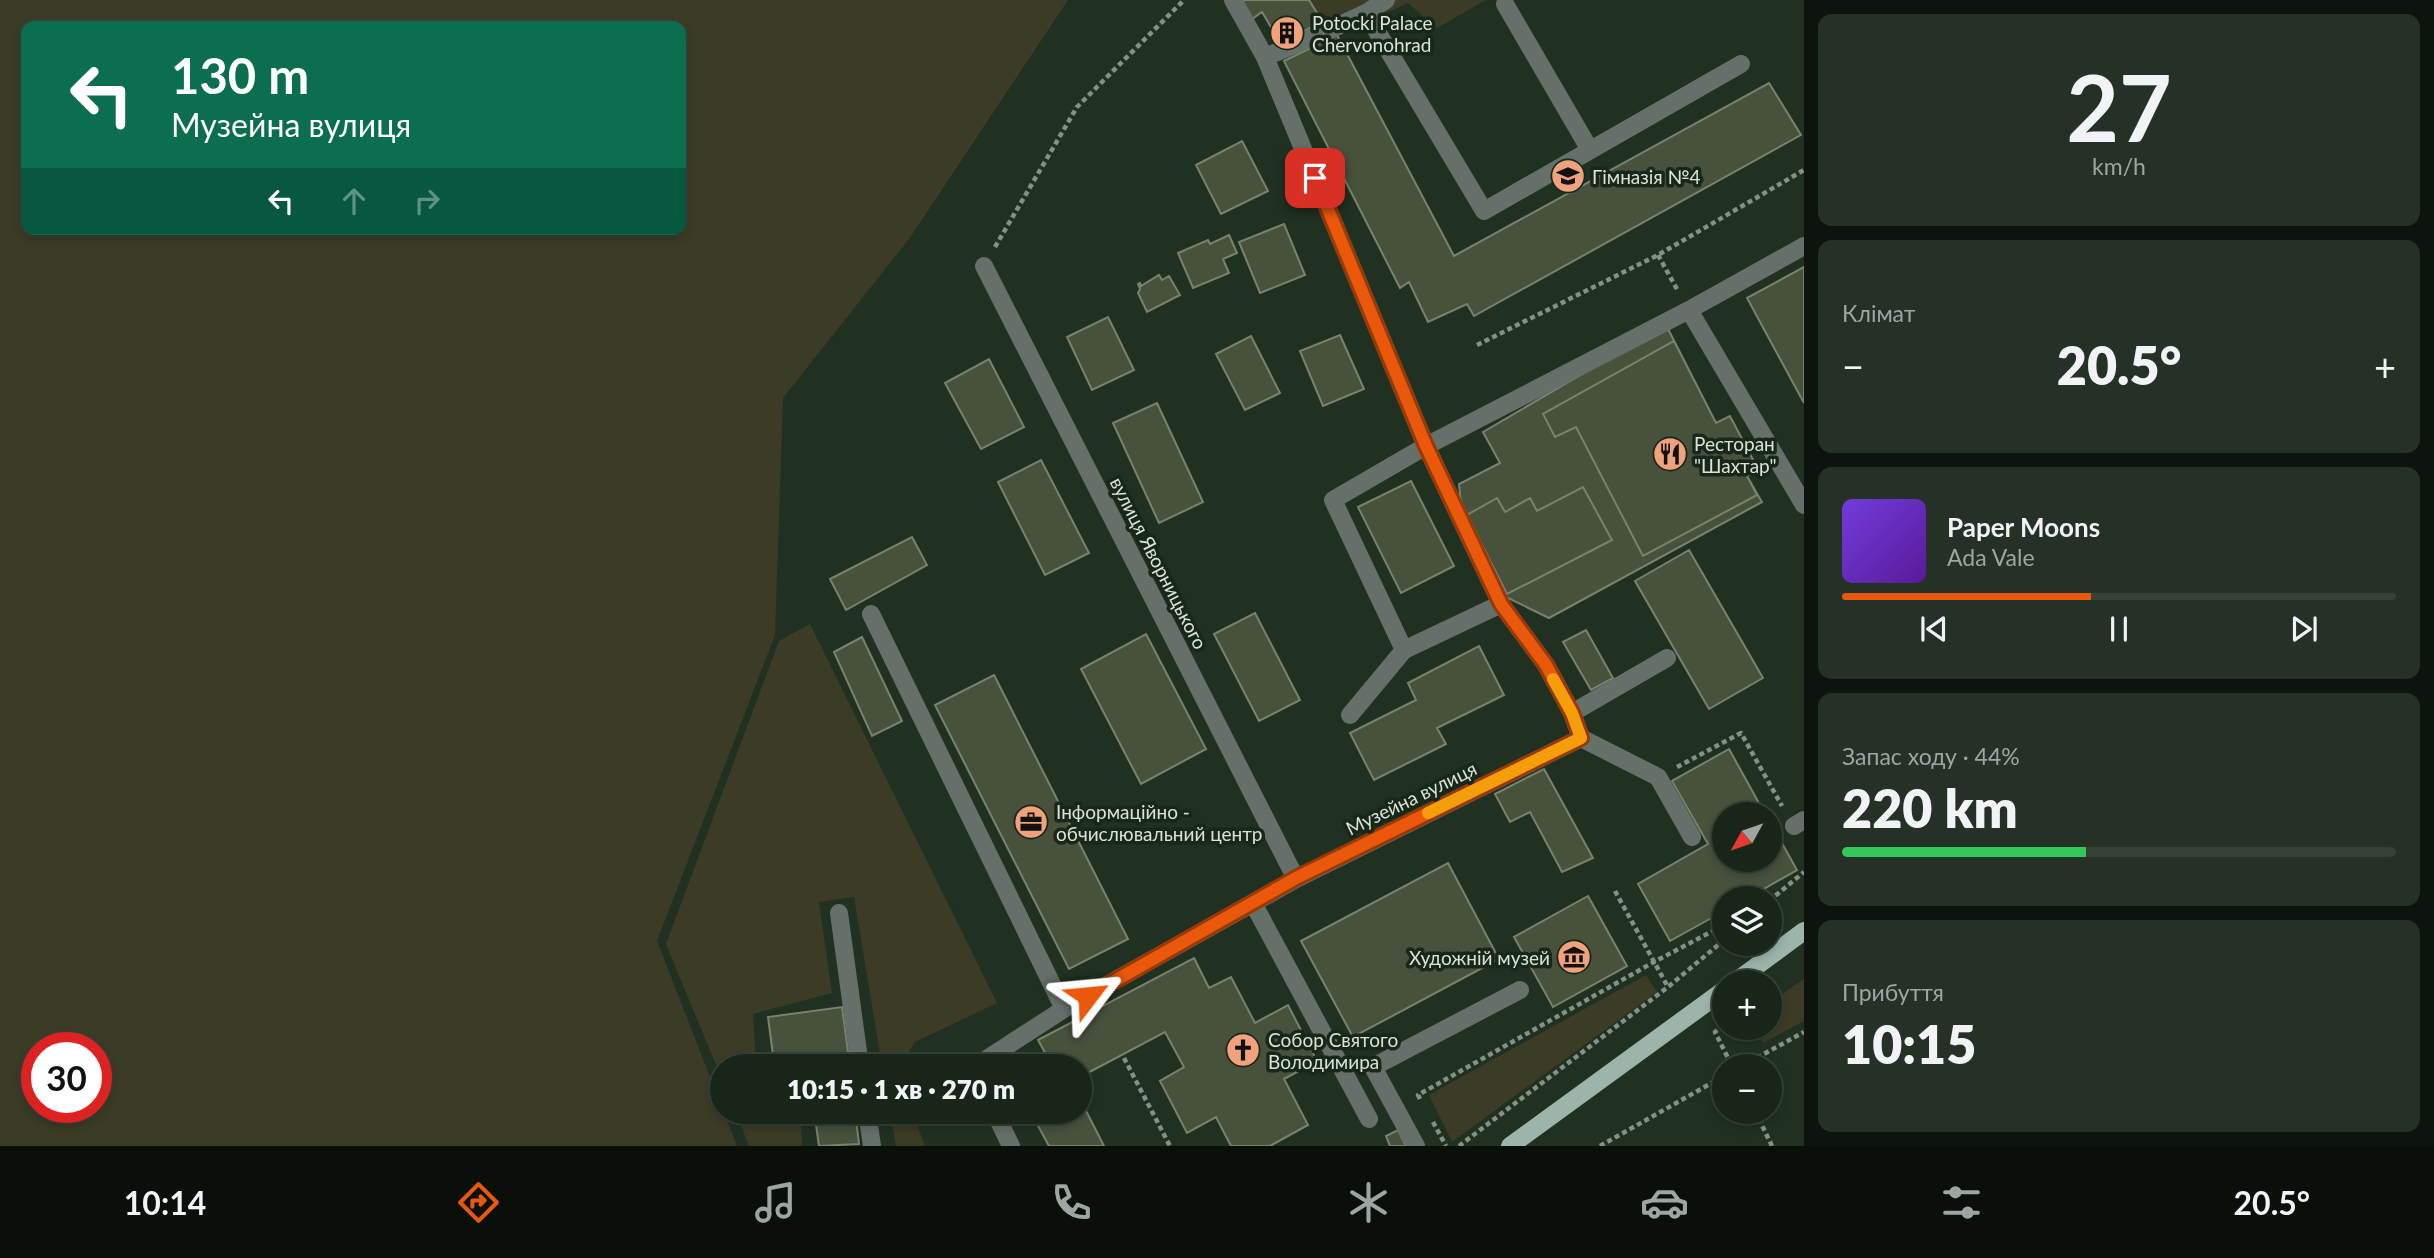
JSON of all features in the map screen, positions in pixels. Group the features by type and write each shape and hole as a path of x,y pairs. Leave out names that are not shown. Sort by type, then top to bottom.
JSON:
{"main road":[{"path":"1751,970 1804,931"},
{"path":"1510,1146 1712,999"}],"street":[{"path":"1233,0 1265,57 1426,446 1501,604 1546,665 1572,713 1581,738 1658,777 1692,837"},
{"path":"1265,57 1366,13 1386,0"},
{"path":"1505,4 1590,150"},
{"path":"1366,13 1484,211 1741,64"},
{"path":"1404,650 1333,500 1426,446 1689,310 1804,246"},
{"name":"вулиця Яворницького","path":"984,266 1296,878"},
{"path":"1689,310 1804,505"},
{"path":"1350,715 1404,650 1501,604"},
{"path":"871,614 1064,1009"},
{"path":"1572,713 1667,658"},
{"name":"Музейна вулиця","path":"995,1054 1064,1009 1296,878 1581,738"},
{"path":"1253,903 1369,1119"},
{"path":"839,913 858,1054"},
{"path":"1416,1146 1373,1067 1520,990"},
{"path":"869,1124 872,1146"},
{"path":"1000,1124 1011,1146"}],"path":[{"path":"984,266 1077,107 1184,0"},
{"path":"1477,345 1658,255 1804,170"},
{"path":"1658,255 1689,310"},
{"path":"1667,299 1690,286"},
{"path":"1658,777 1741,733 1799,823"},
{"path":"1782,891 1804,872"},
{"path":"1615,891 1668,987"},
{"path":"1424,1105 1418,1095 1654,961 1712,931"},
{"path":"1459,1146 1668,987 1712,950"},
{"path":"1764,1054 1804,1032"},
{"path":"1124,1058 1170,1146"},
{"path":"1600,1146 1712,1083"},
{"path":"1429,1115 1446,1146"},
{"path":"1761,1124 1772,1146"}],"shaded area":[{"path":"0,0 1068,0 909,239 783,398 775,635 657,941 710,1077 710,1124 728,1124 737,1146 0,1146"},
{"path":"1239,0 1486,0 1437,28 1408,3 1284,61 1281,44 1262,13 1252,19"},
{"path":"810,624 997,1003 915,1042 908,1054 880,1054 854,897 819,902 832,993 753,1014 755,1054 711,1054 666,944 779,641"},
{"path":"1646,975 1657,992 1452,1142 1429,1095"},
{"path":"1804,979 1804,1021 1782,1033 1782,994"},
{"path":"740,1124 801,1124 802,1146 749,1146"},
{"path":"892,1124 917,1124 925,1146 896,1146"}],"building":[{"name":"Potocki Palace Chervonohrad","path":"1239,0 1309,0 1322,21 1281,44 1262,12 1252,19"},
{"path":"1337,35 1454,256 1769,83 1801,135 1474,316 1467,304 1428,322 1409,282 1400,288 1284,61"},
{"path":"1242,141 1268,191 1221,214 1196,165"},
{"path":"1284,224 1305,275 1260,293 1239,242"},
{"path":"1229,235 1237,253 1223,259 1229,273 1193,288 1178,253 1208,240 1210,244"},
{"path":"1804,267 1804,403 1747,298"},
{"path":"1159,275 1162,280 1169,276 1180,295 1147,312 1138,293 1138,284 1141,286"},
{"path":"1108,317 1134,370 1092,390 1067,337"},
{"path":"1666,325 1716,423 1730,416 1759,471 1747,476 1762,502 1549,618 1502,595 1462,514 1459,484 1500,463 1483,432"},
{"path":"1340,335 1364,389 1323,406 1300,351"},
{"path":"1251,336 1280,393 1245,410 1216,354"},
{"name":"Ресторан \"Шахтар\"","path":"1674,341 1716,423 1730,416 1759,471 1747,476 1757,495 1643,556 1576,427 1555,437 1543,414"},
{"path":"989,359 1024,427 981,449 945,383"},
{"path":"1157,403 1203,502 1159,523 1113,423"},
{"path":"1041,460 1089,553 1045,575 998,482"},
{"path":"1411,481 1454,566 1401,593 1358,507"},
{"path":"1583,487 1612,540 1507,594 1467,515 1497,498 1505,512 1530,498 1537,511"},
{"path":"912,537 927,565 846,610 830,579"},
{"path":"1689,550 1763,678 1709,709 1635,581"},
{"path":"1255,613 1300,700 1259,721 1214,634"},
{"path":"1586,630 1613,678 1591,690 1563,642"},
{"path":"1146,634 1206,749 1141,784 1081,669"},
{"path":"862,637 902,721 872,736 834,652"},
{"path":"1479,646 1504,695 1437,728 1446,744 1374,780 1350,733 1416,700 1408,683"},
{"name":"Інформаційно - обчислювальний центр","path":"994,675 1128,939 1069,969 935,705"},
{"path":"1729,749 1758,802 1712,802 1712,872 1782,872 1782,843 1797,870 1769,886 1712,886 1712,918 1670,941 1638,884 1708,844 1672,781"},
{"path":"1544,769 1593,858 1562,872 1530,812 1510,822 1495,794"},
{"path":"1448,863 1499,959 1353,1037 1301,941"},
{"name":"Художній музей","path":"1588,896 1627,966 1553,1007 1514,937"},
{"name":"Собор Святого Володимира","path":"1194,958 1209,988 1231,977 1255,1023 1288,1005 1317,1061 1284,1079 1308,1125 1270,1146 1231,1146 1216,1117 1187,1133 1160,1081 1184,1067 1165,1032 1092,1071 1092,1054 1046,1054 1038,1040"},
{"path":"842,1007 848,1054 773,1054 768,1017"},
{"path":"1092,1122 1104,1146 1049,1146 1037,1124"},
{"path":"816,1124 857,1124 859,1144 819,1146"},
{"path":"1398,1130 1406,1146 1390,1146 1386,1136"}],"slow traffic":[{"path":"1428,813 1581,738 1572,713 1553,679"}],"place":[{"name":"Potocki Palace Chervonohrad","path":"1287,33"},
{"name":"Гімназія №4","path":"1568,176"},
{"name":"Ресторан \"Шахтар\"","path":"1670,454"},
{"name":"Інформаційно - обчислювальний центр","path":"1031,822"},
{"name":"Художній музей","path":"1574,957"},
{"name":"Собор Святого Володимира","path":"1243,1050"}],"route":[{"path":"1088,996 1296,878 1581,738 1572,713 1546,665 1501,604 1426,446 1315,178"}]}
